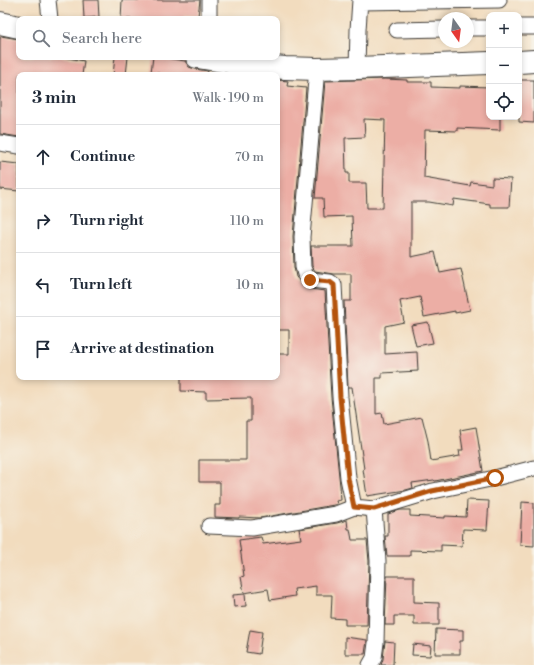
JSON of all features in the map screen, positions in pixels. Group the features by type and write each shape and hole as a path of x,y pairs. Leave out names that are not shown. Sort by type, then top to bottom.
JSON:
{"main road":[{"path":"0,23 16,26"},
{"path":"220,60 241,64 317,69 486,63"},
{"path":"522,62 534,61"}],"street":[{"path":"48,0 50,16"},
{"path":"209,0 209,16"},
{"path":"357,68 360,1 499,0"},
{"path":"522,27 534,27"},
{"path":"474,28 486,28"},
{"path":"397,30 438,29"},
{"path":"317,69 302,237 303,267 305,274 310,280 330,282 334,285 340,397 348,478 354,507"},
{"path":"0,143 16,146"},
{"path":"209,526 252,528 336,514 354,507 374,509 432,491 534,468"},
{"path":"370,665 374,658 376,643 378,576 374,509"}],"building":[{"path":"83,0 98,0 99,16 84,16"},
{"path":"122,0 200,0 198,16 121,16"},
{"path":"1,36 16,38 16,60 84,61 82,72 16,72 16,137 0,134"},
{"path":"115,60 128,60 126,72 113,72"},
{"path":"153,60 185,61 189,67 208,71 208,72 151,72"},
{"path":"385,79 407,80 407,82 431,82 431,87 486,87 486,120 500,120 500,130 457,128 457,131 425,130 424,178 470,186 471,182 492,185 492,178 511,179 509,207 490,207 490,204 454,199 453,206 429,202 411,202 411,257 435,252 440,273 461,269 470,310 455,313 455,311 424,317 420,297 400,301 404,322 385,326 385,354 417,352 418,371 382,373 382,378 376,378 376,414 382,413 384,424 422,417 431,461 460,456 459,450 463,450 460,430 476,427 483,471 435,481 412,483 413,488 367,496 352,387 348,387 344,301 351,301 351,274 334,274 315,271 312,266 311,246 353,246 352,216 324,217 323,198 315,198 325,81","holes":["364,119 385,120 383,208 367,208 366,183 349,183 349,173 346,173 345,138 365,137"]},
{"path":"280,80 288,81 287,86 306,88 293,236 294,267 296,277 304,286 309,289 325,291 331,397 341,500 336,501 337,504 334,505 260,518 215,517 215,505 220,505 220,482 199,482 199,460 246,460 246,421 251,421 251,398 206,399 206,392 181,391 181,380 280,380 280,354 289,354 289,330 280,330"},
{"path":"522,80 534,80 534,123 519,122 519,120 522,120"},
{"path":"0,162 16,164 16,191 0,189"},
{"path":"428,322 433,343 416,346 411,325"},
{"path":"467,500 489,501 487,530 463,529 462,546 441,545 441,551 410,550 410,556 387,556 385,536 388,536 388,514 400,510 410,510 410,516 445,518 445,516 466,517"},
{"path":"522,502 534,503 534,546 520,545"},
{"path":"347,520 348,529 350,529 352,540 367,540 369,561 367,625 345,625 345,619 331,618 332,595 316,595 316,586 294,589 295,596 270,600 268,589 244,593 241,577 244,576 239,540 261,537 263,544 301,539 299,529"},
{"path":"387,576 414,576 414,602 439,603 439,625 414,625 414,616 394,616 394,625 385,625"},
{"path":"245,594 246,606 234,607 233,595"},
{"path":"436,629 463,630 463,641 460,641 460,654 435,654"},
{"path":"250,630 262,632 259,654 246,652"},
{"path":"345,637 367,640 365,654 345,654"},
{"path":"385,641 394,642 393,665 381,665"},
{"path":"413,644 431,646 430,656 412,655"}],"route":[{"path":"310,280 330,282 334,285 340,397 348,478 354,507 374,509 432,491 495,478"}]}
